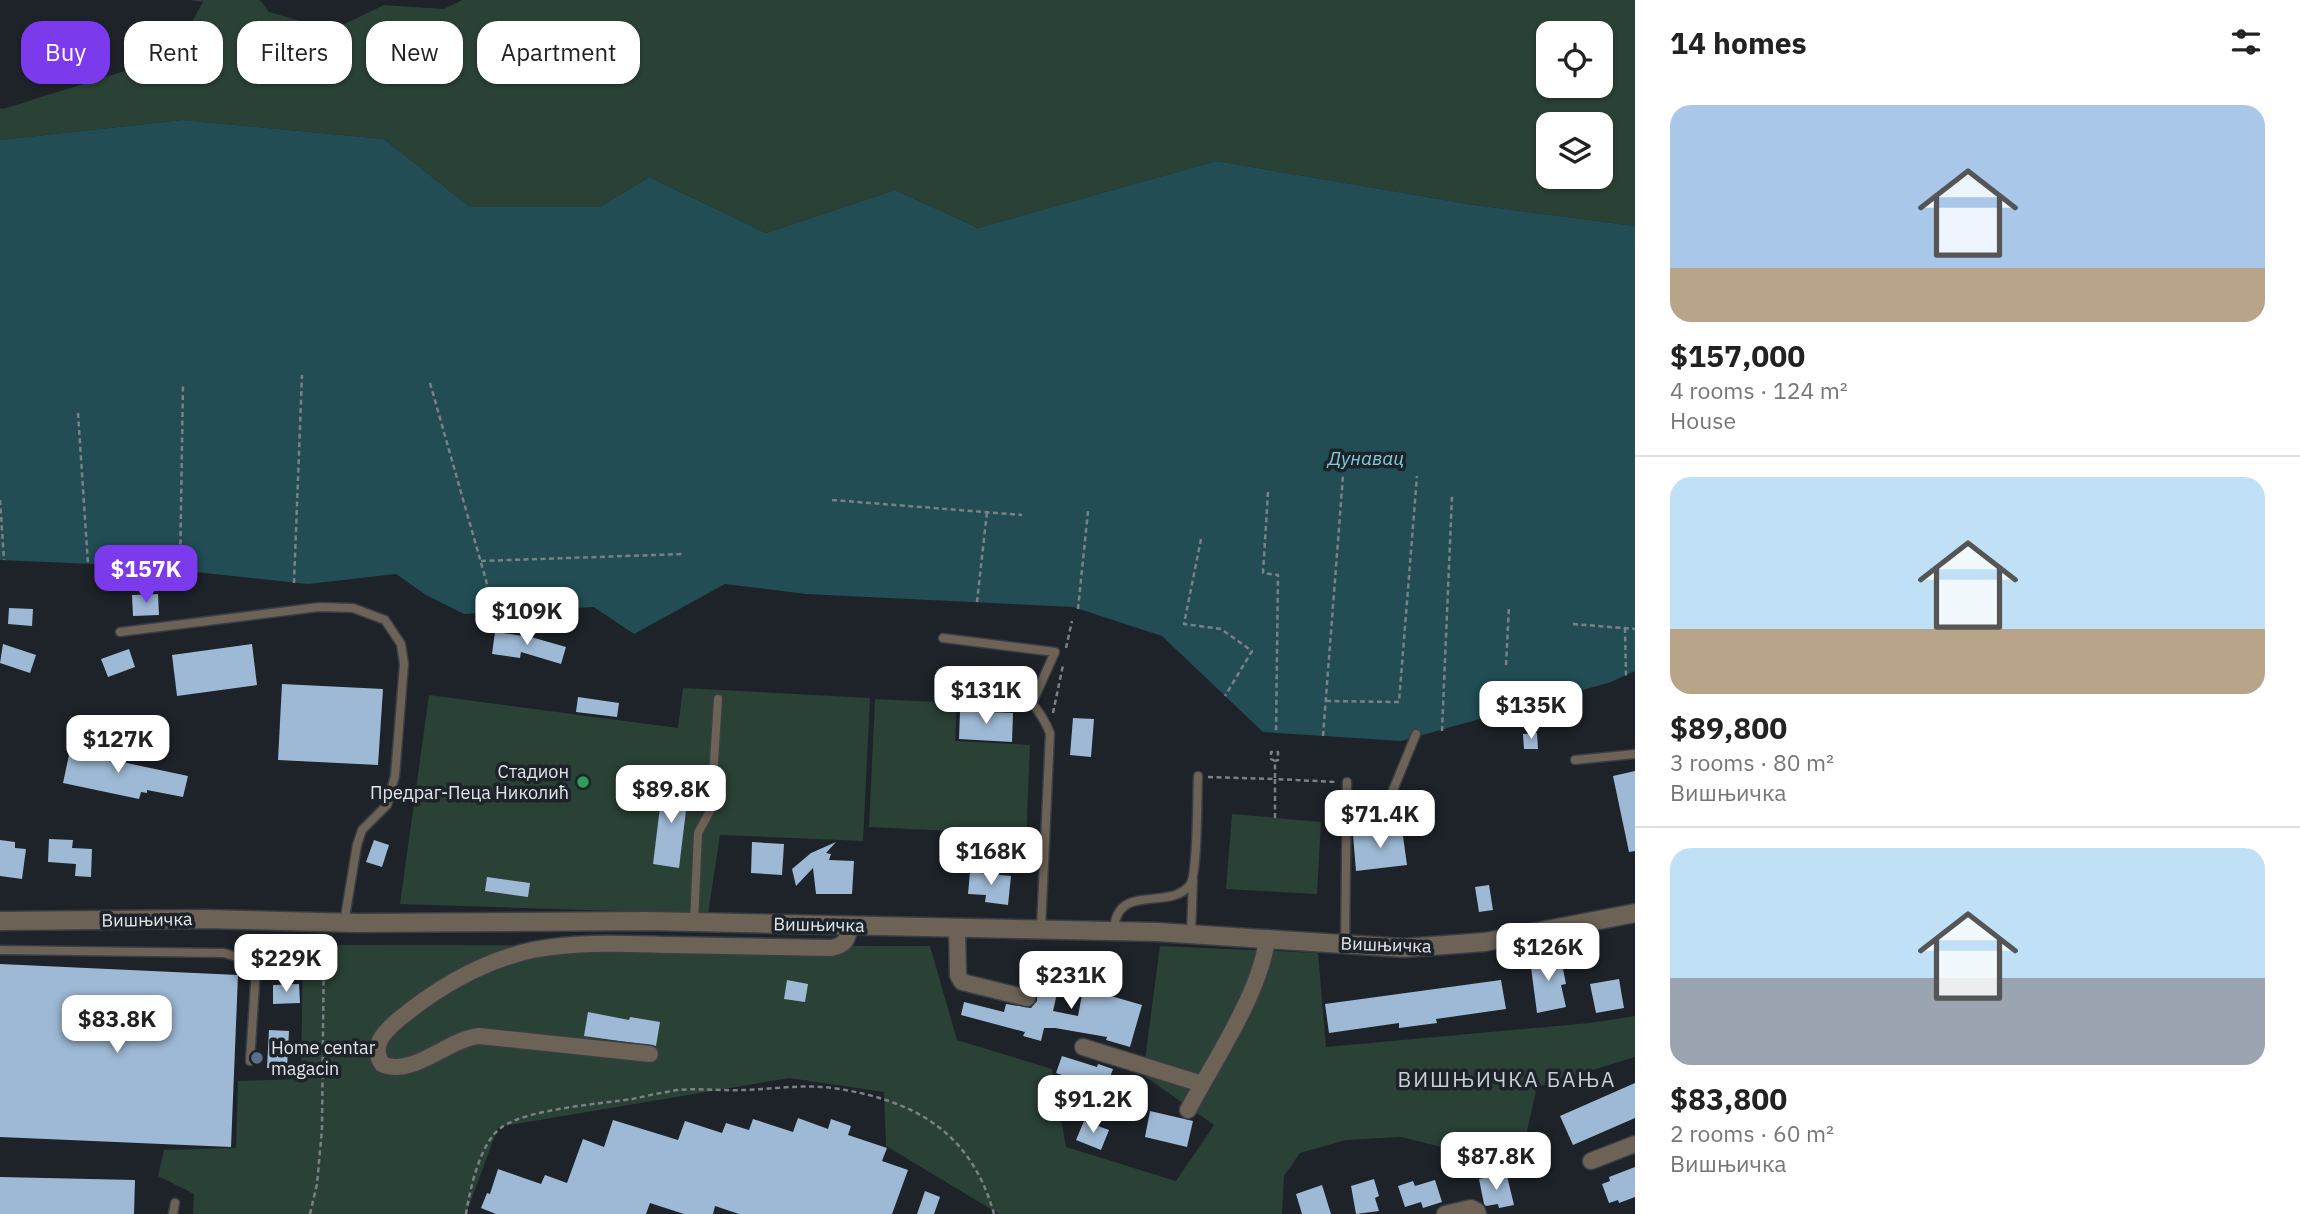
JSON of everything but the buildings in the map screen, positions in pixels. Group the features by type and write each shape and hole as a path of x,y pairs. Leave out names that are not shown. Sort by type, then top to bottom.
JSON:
{"street":[{"name":"Вишњичка","path":"0,921 624,921 1191,933 1389,948 1439,947 1485,942 1635,913"},
{"path":"650,1054 479,1036 460,1041 411,1065 397,1068 383,1064 377,1052 378,1043 390,1027 430,994 465,974 516,955 550,948 630,944 831,948 844,945 850,926"},
{"path":"957,928 958,975 962,982 1027,998"},
{"path":"1188,1110 1251,993 1267,938"},
{"path":"1083,1048 1202,1083"},
{"path":"1591,1161 1635,1144"},
{"path":"1445,1214 1475,1208 1478,1214"}],"lane":[{"path":"120,632 319,607 353,608 385,620 401,644 404,664 396,776 387,804 362,830 356,845 344,923"},
{"path":"943,638 1055,652 1032,703"},
{"path":"941,673 1002,682 1021,692 1044,720 1049,733 1041,931"},
{"path":"694,923 698,833 711,809 718,699"},
{"path":"1347,803 1389,800 1416,733"},
{"path":"1575,760 1635,754"},
{"path":"1191,933 1198,776"},
{"path":"1345,944 1347,782"},
{"path":"1114,932 1114,919 1125,905 1182,891 1190,885 1193,877"},
{"path":"0,950 224,954 247,960 256,968 250,1061"},
{"path":"173,1214 175,1203"}],"path":[{"path":"294,583 302,375"},
{"path":"180,570 183,383"},
{"path":"430,383 495,612"},
{"path":"78,413 88,564"},
{"path":"1324,736 1343,476"},
{"path":"1326,701 1399,702 1417,476"},
{"path":"1268,492 1263,573 1278,575 1276,733"},
{"path":"1442,731 1452,496"},
{"path":"0,500 4,560"},
{"path":"832,500 1022,515"},
{"path":"1078,609 1088,510"},
{"path":"978,602 987,512"},
{"path":"1201,539 1184,624 1222,629 1252,651 1225,696"},
{"path":"481,561 683,554"},
{"path":"1506,665 1509,606"},
{"path":"1049,733 1072,621"},
{"path":"1573,624 1635,629"},
{"path":"1625,628 1626,676"},
{"path":"1266,752 1280,752 1278,760 1275,761 1275,818"},
{"path":"1272,752 1271,759 1275,761"},
{"path":"1198,776 1347,782"},
{"path":"310,1214 317,1184 322,1129 324,923"},
{"path":"466,1214 470,1192 484,1152 501,1127 516,1121 573,1106 680,1090 784,1087 832,1088 879,1099 927,1118 957,1143 975,1165 994,1214"}],"green space":[{"path":"189,0 260,0 269,12 300,21 237,21 237,84 352,84 351,21 384,5 444,9 462,0 1635,0 1635,226 1468,204 1216,161 978,228 895,190 766,233 649,177 600,207 470,207 384,139 182,120 0,140 0,108 83,84 110,84 110,76 124,71 124,84 223,84 223,21 192,21 203,2"},
{"name":"Стадион Предраг-Пеца Николић","path":"683,688 870,698 863,841 720,835 708,914 400,904 429,695 678,728"},
{"path":"875,699 957,703 955,741 1030,745 1025,867 949,863 950,831 869,827"},
{"path":"1232,814 1321,822 1317,894 1226,889"},
{"path":"303,945 930,946 957,1040 1052,1069 1066,1147 1176,1181 1214,1125 1143,1075 1160,946 1318,953 1326,1047 1590,1023 1635,1016 1635,1057 1537,1087 1519,1166 1401,1137 1346,1140 1300,1153 1284,1176 1282,1214 999,1214 886,1146 884,1092 789,1078 498,1127 466,1214 193,1214 194,1194 158,1176 164,1150 236,1148 238,1081 301,1079"}],"water":[{"name":"Дунавац","path":"182,120 384,139 470,207 600,207 649,177 766,233 895,190 978,228 1216,161 1468,204 1635,226 1635,671 1611,682 1401,741 1263,732 1162,636 1073,607 806,594 725,584 634,634 594,607 464,614 426,595 396,574 308,584 140,566 0,560 0,140"}],"place":[{"name":"Стадион Предраг-Пеца Николић","path":"583,782"},
{"name":"Home centar magacin","path":"257,1058"}],"district":[{"name":"ВИШЊИЧКА БАЊА","path":"1507,1080"}]}
